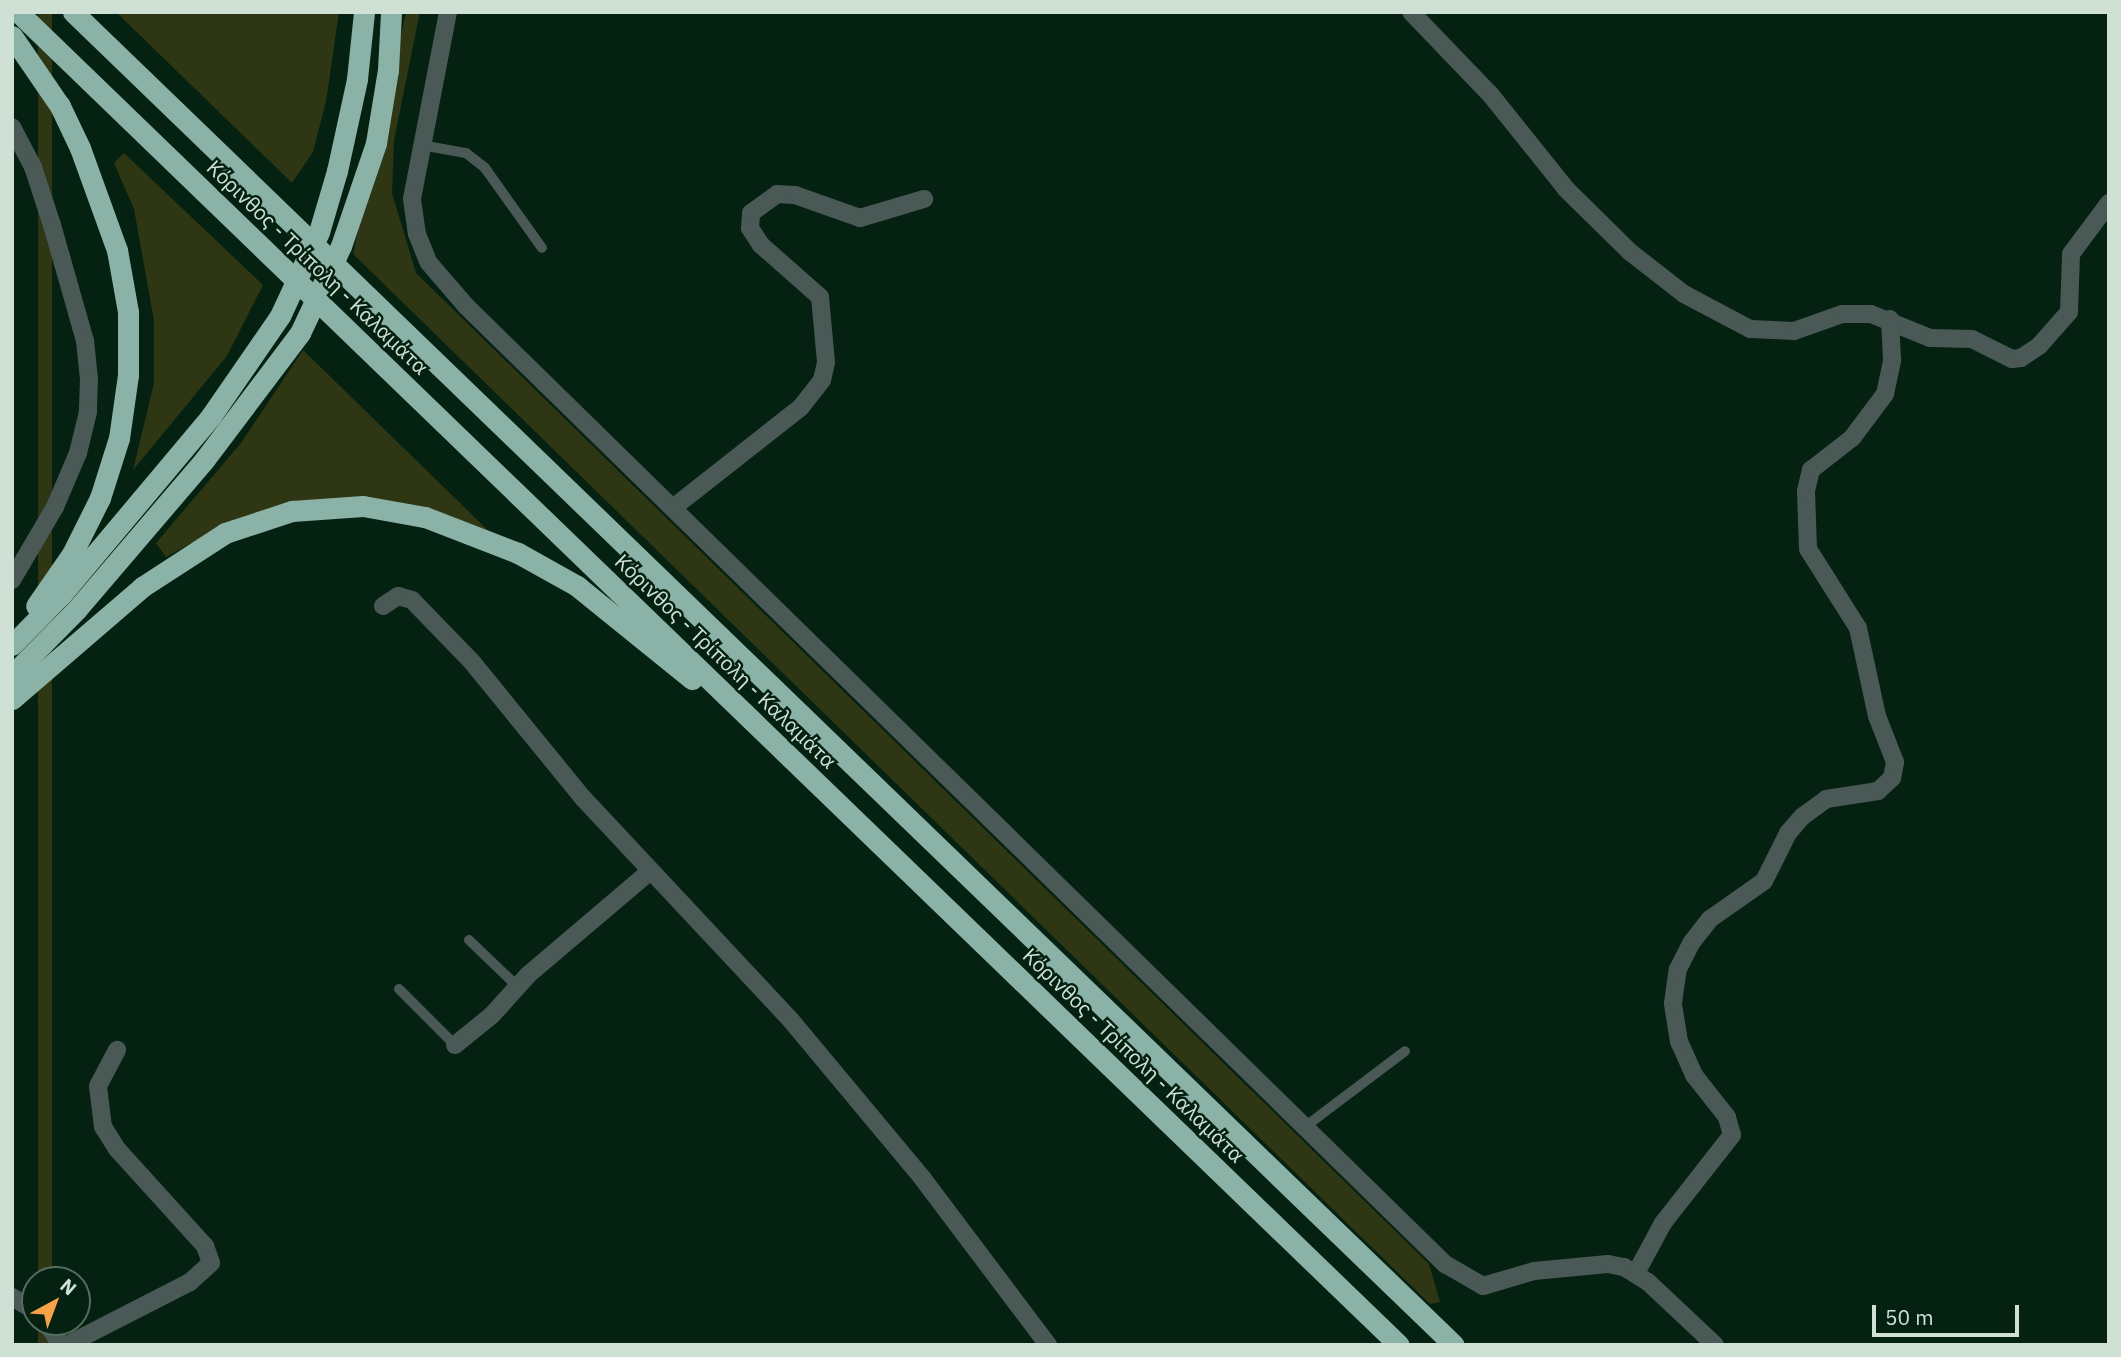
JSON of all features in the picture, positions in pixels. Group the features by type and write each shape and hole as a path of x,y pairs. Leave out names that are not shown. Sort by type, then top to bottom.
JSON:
{"highway":[{"name":"Κόρινθος - Τρίπολη - Καλαμάτα","path":"18,12 1399,1345"},
{"name":"Κόρινθος - Τρίπολη - Καλαμάτα","path":"73,12 1454,1345"},
{"path":"84,12 141,78"},
{"path":"12,645 154,485 256,356 302,275 337,171 357,79 364,12"},
{"path":"12,675 76,609 276,370 322,291 362,186 382,120 391,12"},
{"path":"12,36 60,106 97,190 117,250 128,312 128,363 119,438 100,498 72,554 12,630"},
{"path":"12,699 142,587 225,533 292,512 363,506 397,510 457,527 550,570 610,611 769,737"}],"street":[{"path":"448,12 420,145 412,199 417,234 429,263 466,306 1445,1264 1468,1281 1497,1285 1523,1273 1608,1264 1636,1273 1715,1345"},
{"path":"1411,12 1490,94 1566,189 1630,252 1684,295 1729,320 1774,333 1794,331 1842,314 1890,318 1930,338 1972,339 2012,359 2021,358 2039,345 2069,312 2071,254 2109,203"},
{"path":"12,127 33,167 52,225 85,341 89,379 88,412 78,453 55,507 12,580"},
{"path":"674,507 801,407 822,380 825,310 820,297 761,245 750,229 751,212 777,194 795,195 860,218 924,199"},
{"path":"1636,1273 1677,1202 1732,1135 1727,1117 1694,1075 1679,1042 1673,1003 1678,969 1692,942 1710,919 1764,881 1787,833 1803,816 1826,799 1878,791 1892,778 1895,762 1877,716 1858,628 1808,549 1806,491 1811,470 1852,438 1885,394 1892,360 1890,318"},
{"path":"383,606 401,596 416,603 650,871 789,1018 923,1179 1048,1345"},
{"path":"455,1045 492,1015 517,986 650,871"},
{"path":"67,1345 190,1282 211,1263 205,1246 117,1149 103,1127 98,1086 117,1050"}],"lane":[{"path":"420,145 466,153 485,168 542,248"},
{"path":"469,940 517,986"},
{"path":"399,989 455,1045"},
{"path":"1306,1126 1405,1051"}],"green space":[{"path":"38,12 52,12 52,1266 38,1266"},
{"path":"116,12 339,12 326,102 313,152 292,183"},
{"path":"406,12 420,12 394,140 392,193 416,273 1429,1264 1440,1302 1430,1304 353,254"},
{"path":"124,153 263,285 227,356 133,470 154,383 154,321 134,209 114,163"},
{"path":"303,350 497,539 398,505 227,524 166,557 156,543 241,443"},
{"path":"38,1336 52,1336 52,1345 38,1345"}]}
